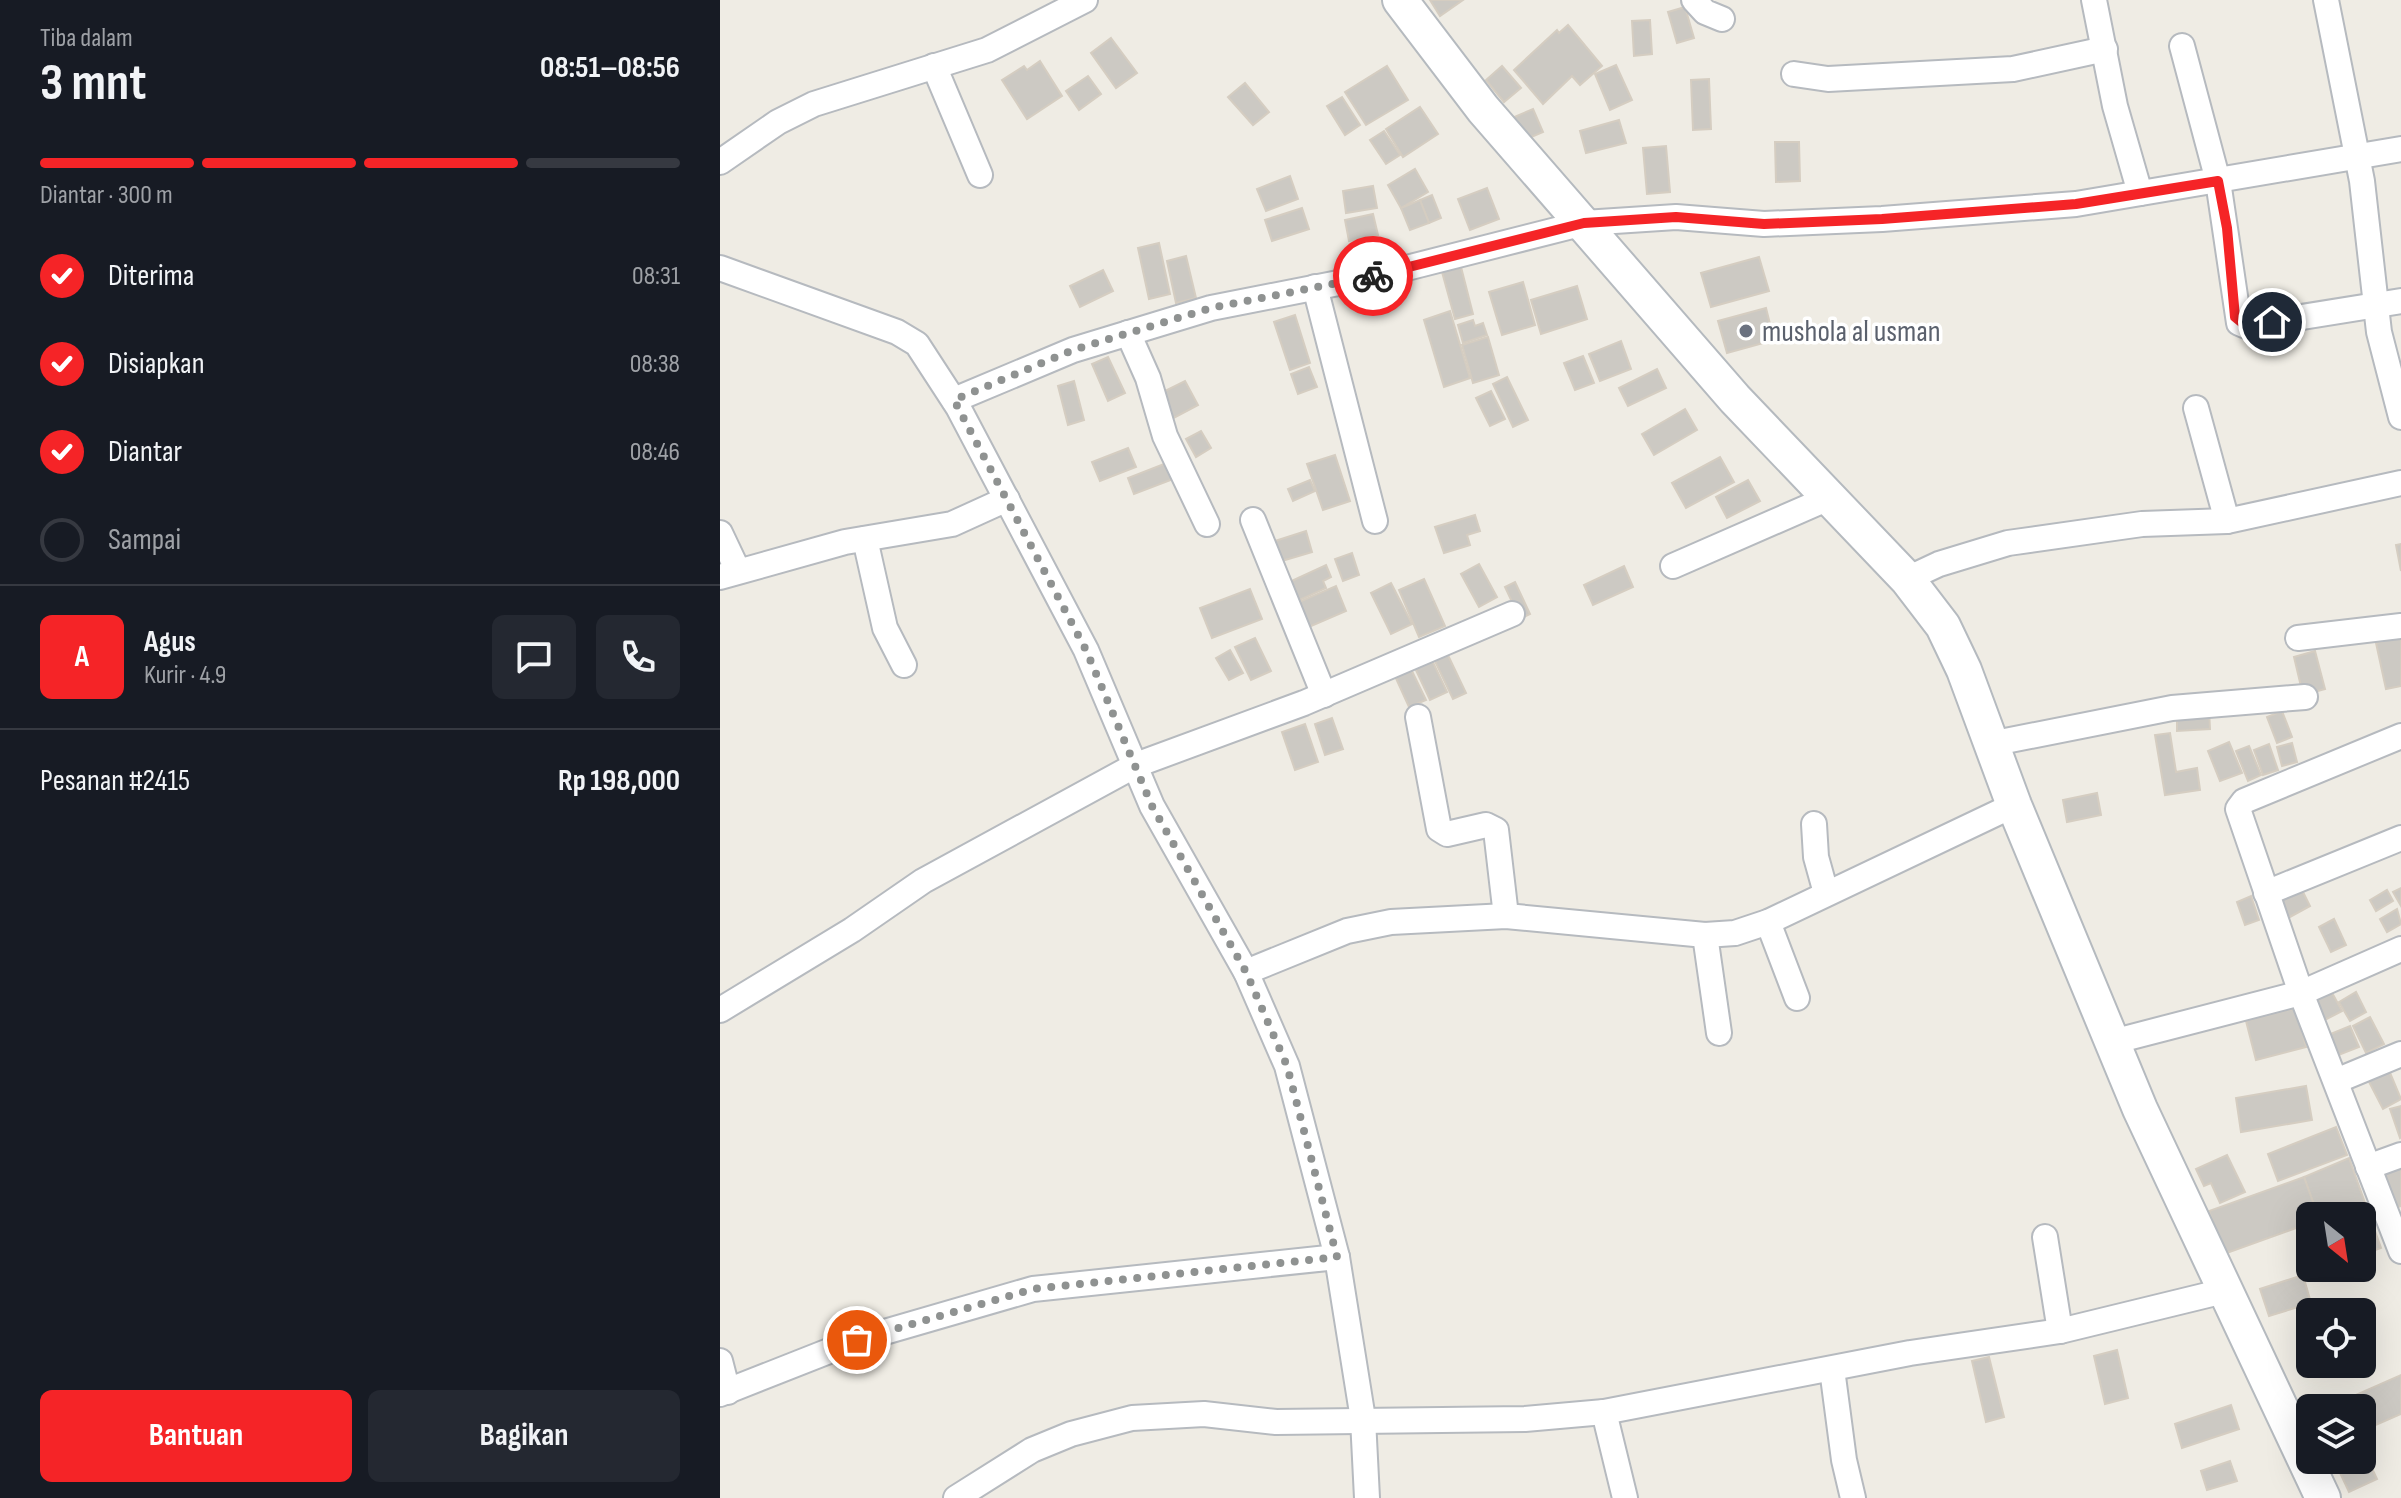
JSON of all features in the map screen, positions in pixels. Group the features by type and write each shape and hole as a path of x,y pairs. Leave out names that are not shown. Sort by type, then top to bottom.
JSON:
{"main road":[{"path":"1400,0 1483,109 1735,399 1907,579 1943,626 1964,670 2014,805 2112,1042 2224,1291 2323,1498"}],"street":[{"path":"723,154 814,104 999,44 1085,0"},
{"path":"1694,0 1705,12 1722,19"},
{"path":"2094,0 2115,106 2140,193"},
{"path":"2326,0 2357,155 2379,332 2401,417"},
{"path":"2182,46 2218,181 2239,323 2246,326 2401,301"},
{"path":"1794,74 1828,79 2013,69 2105,49"},
{"path":"934,66 980,175"},
{"path":"954,400 1073,350 1211,308 1315,287 1584,223 1676,217 1764,224 1882,219 2076,204 2401,149"},
{"path":"720,268 909,338 954,400 1007,499 1086,650 1152,806 1246,972 1287,1066 1337,1257 1363,1419 1367,1498"},
{"path":"1315,287 1375,521"},
{"path":"1128,333 1148,378 1165,436 1207,524"},
{"path":"2196,408 2227,521"},
{"path":"1907,579 1939,564 2008,543 2142,524 2227,521 2401,483"},
{"path":"1673,566 1831,497"},
{"path":"720,533 729,574 865,539 952,524 1007,499"},
{"path":"1253,520 1324,695"},
{"path":"865,539 885,628 904,665"},
{"path":"720,1010 852,930 923,881 1136,765 1324,695 1512,614"},
{"path":"2298,638 2401,626"},
{"path":"1990,744 2172,708 2305,697"},
{"path":"1418,717 1439,829 1447,834 1486,825 1496,830 1506,916"},
{"path":"2401,736 2239,805 2239,817 2301,993 2401,1251"},
{"path":"1246,972 1347,931 1391,922 1506,916 1705,935 1735,933 1768,922 2014,805"},
{"path":"1814,824 1816,857 1826,893"},
{"path":"2266,893 2401,838"},
{"path":"1768,922 1797,998"},
{"path":"1705,935 1719,1033"},
{"path":"2112,1042 2301,993 2401,949"},
{"path":"2336,1081 2401,1054"},
{"path":"2368,1167 2401,1155"},
{"path":"2045,1237 2060,1331"},
{"path":"720,1361 724,1393 857,1340 1033,1289 1337,1257"},
{"path":"956,1498 980,1491 1032,1450 1071,1434 1132,1418 1204,1414 1276,1422 1525,1419 1604,1412 1910,1353 2060,1331 2224,1291"},
{"path":"1832,1369 1844,1460 1853,1498"},
{"path":"1604,1412 1625,1498"}],"building":[{"path":"1430,0 1463,0 1440,16"},
{"path":"1685,7 1694,38 1677,43 1668,12"},
{"path":"1650,20 1652,54 1634,56 1632,21"},
{"path":"1568,25 1602,66 1580,85 1572,76 1543,104 1514,70 1557,30 1559,33"},
{"path":"1111,38 1137,73 1116,88 1091,53"},
{"path":"1040,61 1062,96 1027,119 1002,80 1024,66 1027,70"},
{"path":"1616,65 1632,100 1610,110 1595,74"},
{"path":"1387,66 1408,100 1366,125 1345,92"},
{"path":"1502,66 1521,88 1504,102 1486,80"},
{"path":"1088,76 1101,94 1079,110 1066,91"},
{"path":"1709,79 1711,129 1693,130 1691,80"},
{"path":"1245,83 1269,112 1253,125 1228,97"},
{"path":"1342,97 1360,125 1345,135 1327,106"},
{"path":"1420,107 1438,134 1403,157 1386,129"},
{"path":"1533,109 1543,132 1522,141 1512,118"},
{"path":"1619,120 1626,143 1586,153 1580,131"},
{"path":"1384,131 1400,155 1386,164 1370,140"},
{"path":"1775,142 1799,142 1800,181 1776,182"},
{"path":"1666,146 1670,192 1647,194 1643,148"},
{"path":"1415,169 1428,192 1401,208 1388,185"},
{"path":"1290,176 1298,199 1266,211 1257,189"},
{"path":"1373,186 1377,208 1346,213 1343,191"},
{"path":"1487,188 1499,219 1470,230 1458,199"},
{"path":"1432,195 1441,218 1429,223 1420,200"},
{"path":"1420,200 1429,223 1410,230 1401,208"},
{"path":"1302,208 1309,229 1272,241 1265,220"},
{"path":"1373,214 1378,235 1349,241 1345,220"},
{"path":"1159,243 1170,294 1149,299 1138,248"},
{"path":"1186,256 1196,298 1176,303 1167,261"},
{"path":"1759,257 1769,291 1711,307 1701,273"},
{"path":"1461,267 1473,314 1455,319 1442,272"},
{"path":"1103,270 1113,291 1080,307 1070,286"},
{"path":"1523,282 1535,325 1502,335 1489,292"},
{"path":"1577,286 1587,319 1541,334 1531,300"},
{"name":"mushola al usman","path":"1766,308 1774,340 1727,353 1718,321"},
{"path":"1450,311 1470,378 1444,387 1424,320"},
{"path":"1295,315 1310,363 1290,370 1274,322"},
{"path":"1473,320 1475,326 1483,323 1487,335 1463,343 1458,325"},
{"path":"1488,337 1499,375 1473,383 1462,345"},
{"path":"1621,341 1631,369 1600,381 1589,354"},
{"path":"1583,356 1594,383 1575,390 1564,363"},
{"path":"1108,357 1125,393 1108,401 1092,364"},
{"path":"1309,367 1317,387 1298,394 1291,374"},
{"path":"1657,369 1666,388 1628,406 1619,388"},
{"path":"1507,377 1528,420 1513,427 1493,384"},
{"path":"1074,381 1084,420 1068,425 1058,386"},
{"path":"1185,381 1198,405 1170,420 1157,395"},
{"path":"1491,391 1505,419 1490,426 1476,398"},
{"path":"1685,409 1697,430 1654,455 1642,434"},
{"path":"1201,431 1211,448 1196,457 1186,439"},
{"path":"1128,448 1136,467 1100,481 1092,462"},
{"path":"1335,455 1350,501 1323,510 1307,464"},
{"path":"1720,457 1734,482 1686,508 1672,483"},
{"path":"1169,462 1176,478 1134,494 1128,478"},
{"path":"1310,480 1315,491 1293,501 1288,489"},
{"path":"1748,480 1760,501 1727,518 1716,497"},
{"path":"1475,515 1480,531 1467,535 1470,545 1444,553 1435,527"},
{"path":"1306,531 1312,552 1275,563 1269,543"},
{"path":"2401,544 2401,571 2396,545"},
{"path":"1352,553 1359,575 1343,581 1335,559"},
{"path":"1479,564 1497,597 1479,607 1461,574"},
{"path":"1326,565 1331,577 1323,581 1326,588 1293,603 1285,584"},
{"path":"1624,566 1633,587 1593,605 1584,585"},
{"path":"1424,579 1445,626 1419,637 1399,590"},
{"path":"1515,582 1530,614 1520,619 1505,587"},
{"path":"1391,583 1412,624 1391,634 1371,593"},
{"path":"1336,586 1346,611 1302,630 1292,605"},
{"path":"1250,589 1262,619 1212,638 1200,608"},
{"path":"2401,637 2401,686 2386,689 2376,643"},
{"path":"1255,638 1271,671 1251,680 1235,647"},
{"path":"1230,650 1243,673 1229,680 1216,658"},
{"path":"1446,651 1466,693 1453,699 1433,657"},
{"path":"2315,651 2325,689 2303,695 2294,657"},
{"path":"1431,658 1447,692 1430,700 1414,666"},
{"path":"1410,667 1426,700 1409,707 1394,674"},
{"path":"2209,709 2210,729 2177,731 2177,711"},
{"path":"2282,711 2292,737 2277,743 2267,717"},
{"path":"1332,718 1343,749 1325,755 1315,724"},
{"path":"1305,724 1318,762 1295,770 1282,732"},
{"path":"2170,733 2176,772 2197,768 2200,790 2165,795 2155,735"},
{"path":"2229,742 2242,773 2220,781 2208,751"},
{"path":"2292,743 2297,762 2282,766 2277,747"},
{"path":"2269,744 2278,770 2263,775 2254,750"},
{"path":"2249,746 2261,775 2248,781 2236,751"},
{"path":"2097,793 2101,815 2067,822 2063,800"},
{"path":"2299,884 2310,906 2288,918 2277,895"},
{"path":"2401,888 2401,906 2393,892"},
{"path":"2387,890 2393,901 2376,911 2370,900"},
{"path":"2251,896 2259,920 2245,925 2237,902"},
{"path":"2397,909 2401,924 2387,932 2380,919"},
{"path":"2334,919 2346,945 2331,952 2319,927"},
{"path":"2330,989 2342,1011 2323,1021 2311,999"},
{"path":"2356,992 2366,1012 2350,1021 2339,1002"},
{"path":"2296,1008 2306,1047 2256,1060 2246,1021"},
{"path":"2370,1017 2384,1044 2366,1053 2353,1026"},
{"path":"2350,1026 2359,1047 2336,1056 2328,1035"},
{"path":"2388,1068 2401,1099 2383,1109 2367,1078"},
{"path":"2306,1086 2312,1120 2241,1132 2236,1098"},
{"path":"2401,1106 2401,1137 2400,1138 2390,1109"},
{"path":"2336,1127 2347,1155 2278,1181 2268,1154"},
{"path":"2227,1155 2245,1192 2220,1203 2211,1183 2204,1186 2196,1169"},
{"path":"2349,1158 2365,1202 2313,1202 2304,1177"},
{"path":"2401,1165 2401,1206 2396,1208 2383,1171"},
{"path":"2304,1177 2313,1202 2296,1202 2296,1228 2224,1254 2209,1211"},
{"path":"2296,1277 2296,1282 2305,1282 2310,1298 2296,1298 2296,1308 2269,1316 2260,1289"},
{"path":"2117,1350 2128,1398 2105,1404 2094,1356"},
{"path":"1989,1357 2004,1417 1986,1422 1972,1361"},
{"path":"2401,1375 2401,1414 2376,1425 2376,1394 2358,1394"},
{"path":"2231,1405 2239,1429 2182,1448 2175,1424"},
{"path":"2230,1461 2237,1481 2207,1490 2201,1471"},
{"path":"2341,1474 2375,1474 2377,1479 2349,1492"}],"way so far":[{"path":"857,1340 1033,1289 1337,1257 1309,1139 1287,1066 1246,972 1152,806 1086,650 954,400 1073,350 1211,308 1373,276"}],"place":[{"name":"mushola al usman","path":"1746,331"}],"route":[{"path":"1373,276 1584,223 1676,217 1764,224 1882,219 2076,204 2218,181 2227,228 2235,317 2246,326 2272,322"}]}
